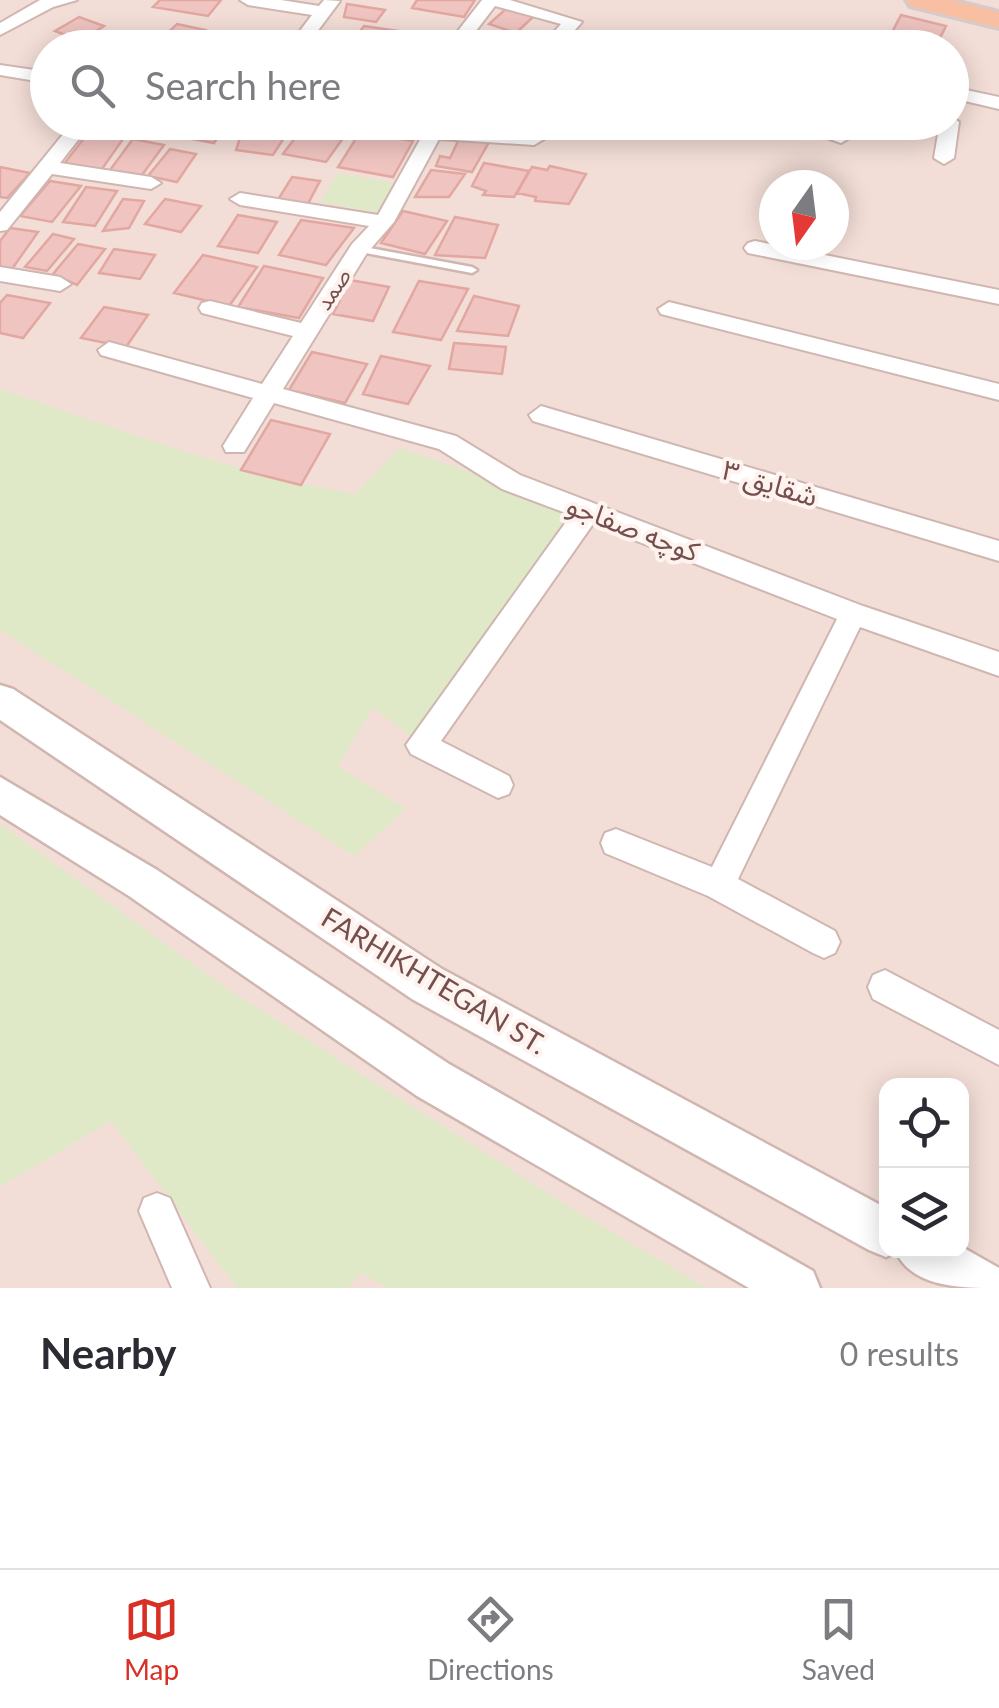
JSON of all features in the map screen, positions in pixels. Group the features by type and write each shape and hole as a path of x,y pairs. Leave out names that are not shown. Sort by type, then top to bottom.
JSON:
{"main road":[{"path":"919,0 999,20"},
{"path":"970,0 999,8"}],"street":[{"path":"0,30 49,2 68,0"},
{"path":"248,0 329,6"},
{"path":"468,30 491,0 573,22 566,30"},
{"path":"310,30 329,6"},
{"path":"0,70 30,75"},
{"path":"969,100 999,103"},
{"path":"0,225 69,140"},
{"name":"صمد","path":"235,446 359,248 384,222 429,140"},
{"path":"794,152 795,140"},
{"path":"944,158 947,140"},
{"path":"47,167 151,183"},
{"path":"240,199 384,222"},
{"path":"755,248 999,297"},
{"path":"0,274 60,284"},
{"path":"210,308 306,332"},
{"path":"669,310 999,392"},
{"name":"کوچه صفاجو","path":"109,350 447,442 511,482 854,614 999,664"},
{"name":"شقایق ۳","path":"541,415 999,551"},
{"path":"498,785 421,746 588,511"},
{"path":"719,885 854,614"},
{"name":"FARHIKHTEGAN ST.","path":"0,700 427,984 879,1229"},
{"path":"0,794 143,883 433,1080 796,1288"},
{"path":"616,844 719,885 824,942"},
{"path":"885,987 999,1048"},
{"path":"157,1210 192,1288"},
{"path":"934,1258 988,1288"}],"lane":[{"path":"359,248 472,270"}],"shaded area":[{"path":"0,0 999,0 999,1288 0,1288"}],"green space":[{"path":"338,173 396,183 379,213 320,202"},
{"path":"0,389 176,449 310,485 355,494 399,448 588,511 421,745 373,707 338,766 406,809 354,856 0,630"},
{"path":"0,824 226,988 578,1212 707,1288 387,1288 362,1273 347,1288 237,1288 111,1121 0,1187"}],"building":[{"path":"160,0 221,0 208,16 153,7"},
{"path":"417,0 475,0 464,17 412,8"},
{"path":"347,4 385,10 376,22 344,17"},
{"path":"507,8 534,16 519,30 489,24"},
{"path":"901,15 946,26 944,30 893,30"},
{"path":"79,17 104,26 98,30 57,30"},
{"path":"177,24 205,30 171,30"},
{"path":"83,140 122,140 102,169 64,164"},
{"path":"132,140 164,145 142,175 110,170"},
{"path":"239,140 283,140 273,155 236,150"},
{"path":"294,140 342,140 326,162 283,154"},
{"path":"355,140 413,141 393,177 338,167"},
{"path":"459,140 489,142 472,172 436,166 440,156 450,158"},
{"path":"170,149 196,154 177,182 148,176"},
{"path":"484,163 529,171 514,197 483,195 486,191 472,186"},
{"path":"550,166 586,174 569,204 535,201 536,197 517,193 532,167 547,170"},
{"path":"0,167 30,173 7,198 0,197"},
{"path":"431,170 465,174 449,197 415,197"},
{"path":"292,177 320,181 304,211 274,206"},
{"path":"50,181 81,186 52,222 20,216"},
{"path":"86,187 117,191 95,226 63,222"},
{"path":"123,199 144,201 129,228 103,231"},
{"path":"165,199 201,206 181,232 145,224"},
{"path":"403,211 447,221 425,254 381,243"},
{"path":"238,215 277,222 258,253 218,246"},
{"path":"455,217 498,225 485,258 435,255"},
{"path":"301,220 354,228 326,265 279,255"},
{"path":"10,228 38,232 12,269 0,267 0,241"},
{"path":"53,234 74,239 47,271 25,267"},
{"path":"78,244 105,249 77,285 53,274"},
{"path":"114,249 155,255 140,279 99,273"},
{"path":"203,255 257,267 229,306 174,293"},
{"path":"264,266 323,278 299,318 238,307"},
{"path":"350,280 389,287 373,321 333,314"},
{"path":"419,281 468,289 441,340 393,332"},
{"path":"7,295 50,303 23,338 0,333 0,303"},
{"path":"474,296 519,306 508,336 457,331"},
{"path":"104,307 148,315 126,347 81,338"},
{"path":"454,343 506,347 502,374 449,369"},
{"path":"312,352 367,364 345,403 289,390"},
{"path":"381,356 430,366 408,404 363,394"},
{"path":"271,420 330,434 301,485 241,470"}]}
